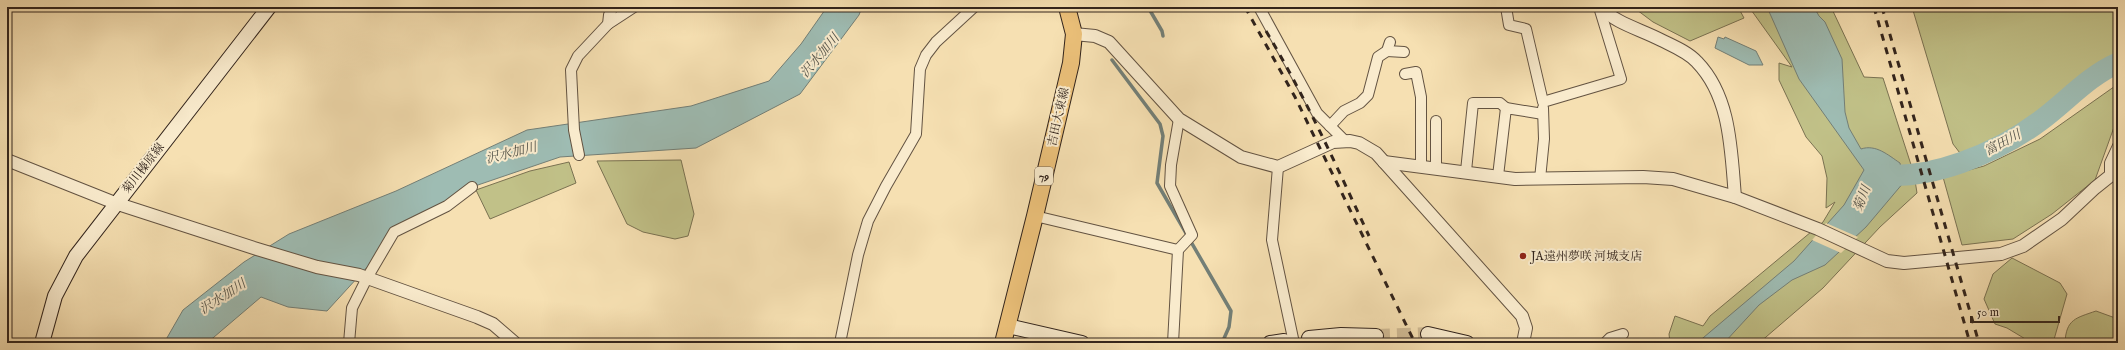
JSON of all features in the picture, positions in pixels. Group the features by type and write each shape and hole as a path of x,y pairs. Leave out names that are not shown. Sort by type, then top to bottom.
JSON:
{"main road":[{"name":"吉田大東線","path":"1003,343 1036,216 1071,63 1074,34 1067,7"},
{"name":"菊川榛原線","path":"42,343 55,296 76,256 264,9"},
{"path":"1008,326 1082,343"},
{"path":"1428,334 1467,343"},
{"path":"1309,338 1341,335 1376,336"}],"street":[{"path":"608,24 609,15 613,7"},
{"path":"579,155 574,130 571,70 578,56 608,24 634,7"},
{"path":"840,343 858,255 868,222 886,186 916,134 920,69 926,55 936,42 974,7"},
{"path":"1259,7 1317,113 1345,141"},
{"path":"1506,7 1508,25 1526,29 1543,102 1544,139 1540,179"},
{"path":"1543,102 1621,80 1599,7"},
{"path":"1599,7 1616,20 1683,52 1697,61 1712,80 1722,103 1729,134 1735,197"},
{"path":"1074,34 1095,36 1109,42 1179,119 1241,157 1278,167 1333,142 1345,141 1359,143 1376,153 1522,316 1526,328 1523,343"},
{"path":"1330,126 1344,111 1360,103 1368,95 1378,57 1388,47 1404,52"},
{"path":"1405,74 1416,72 1421,97 1421,166"},
{"path":"1466,171 1473,103 1500,103 1506,108 1543,114"},
{"path":"1498,176 1506,108"},
{"path":"1172,343 1181,247 1192,235 1170,186 1171,165 1179,119"},
{"path":"1436,121 1436,167"},
{"path":"1384,162 1436,167 1498,176 1540,179 1643,177 1673,178 1735,197 1818,229 1887,261 1904,263 2001,254 2023,246 2062,219 2114,174 2110,163 2118,146"},
{"path":"7,160 115,203 257,249 367,278 477,317 493,324 515,343"},
{"path":"1278,167 1272,240 1283,342"},
{"path":"349,343 352,308 367,278 394,232 447,206 472,187"},
{"path":"1036,216 1181,247"},
{"path":"1605,343 1610,338 1623,334"}],"green space":[{"path":"1633,7 1738,7 1744,18 1690,41 1653,22"},
{"path":"1749,7 1831,7 1864,77 1883,78 1914,174 1917,193 1880,227 1823,288 1759,343 1670,343 1669,334 1675,316 1703,326 1710,316 1823,222 1835,202 1826,208 1827,178 1822,156 1806,137 1779,80 1779,63 1792,67"},
{"path":"1912,7 2118,7 2118,56 2080,81 2063,102 2027,123 2003,144 1963,157 1953,144"},
{"path":"2118,84 2118,116 2095,180 2052,214 2013,239 1962,245 1943,177 1984,166 2040,139"},
{"path":"681,160 694,214 688,236 675,239 643,232 627,224 597,161"},
{"path":"569,162 576,183 490,219 476,190 530,171"},
{"path":"2012,258 2060,283 2067,294 2053,343 2032,343 2007,328 1995,324 1984,299 1993,274"},
{"path":"2096,311 2118,319 2118,343 2065,343 2067,329 2070,324 2078,318"}],"water":[{"name":"沢水加川","path":"827,7 862,7 859,15 800,94 696,148 560,157 472,187 402,229 327,311 288,307 261,297 207,343 164,343 183,310 244,262 289,234 396,191 527,130 691,106 769,81 801,44"},
{"name":"菊川","path":"1767,7 1814,7 1819,16 1825,22 1842,59 1845,112 1849,128 1861,149 1877,149 1900,163 1904,182 1866,227 1825,265 1792,280 1759,305 1724,343 1697,343 1794,261 1844,205 1864,170 1799,79"},
{"path":"1718,37 1724,39 1725,37 1756,51 1763,65 1749,65 1715,48"}],"pier":[{"path":"1826,223 1858,237 1841,253 1812,240"}],"waterway":[{"path":"1148,7 1162,31 1163,36"},
{"path":"1112,60 1160,124 1163,136 1157,183 1231,311 1229,327 1222,343"},
{"name":"富田川","path":"1875,174 1918,174 1940,169 1983,154 2023,133 2050,114 2087,82 2107,68 2118,63"}],"tunnel":[{"path":"1376,336 1428,334"}],"railway":[{"path":"1245,7 1295,97 1415,343"},
{"path":"1874,7 1970,343"},
{"path":"1882,7 1979,343"},
{"path":"1266,31 1307,106 1369,236"}],"place":[{"name":"JA遠州夢咲 河城支店","path":"1523,256"}]}
